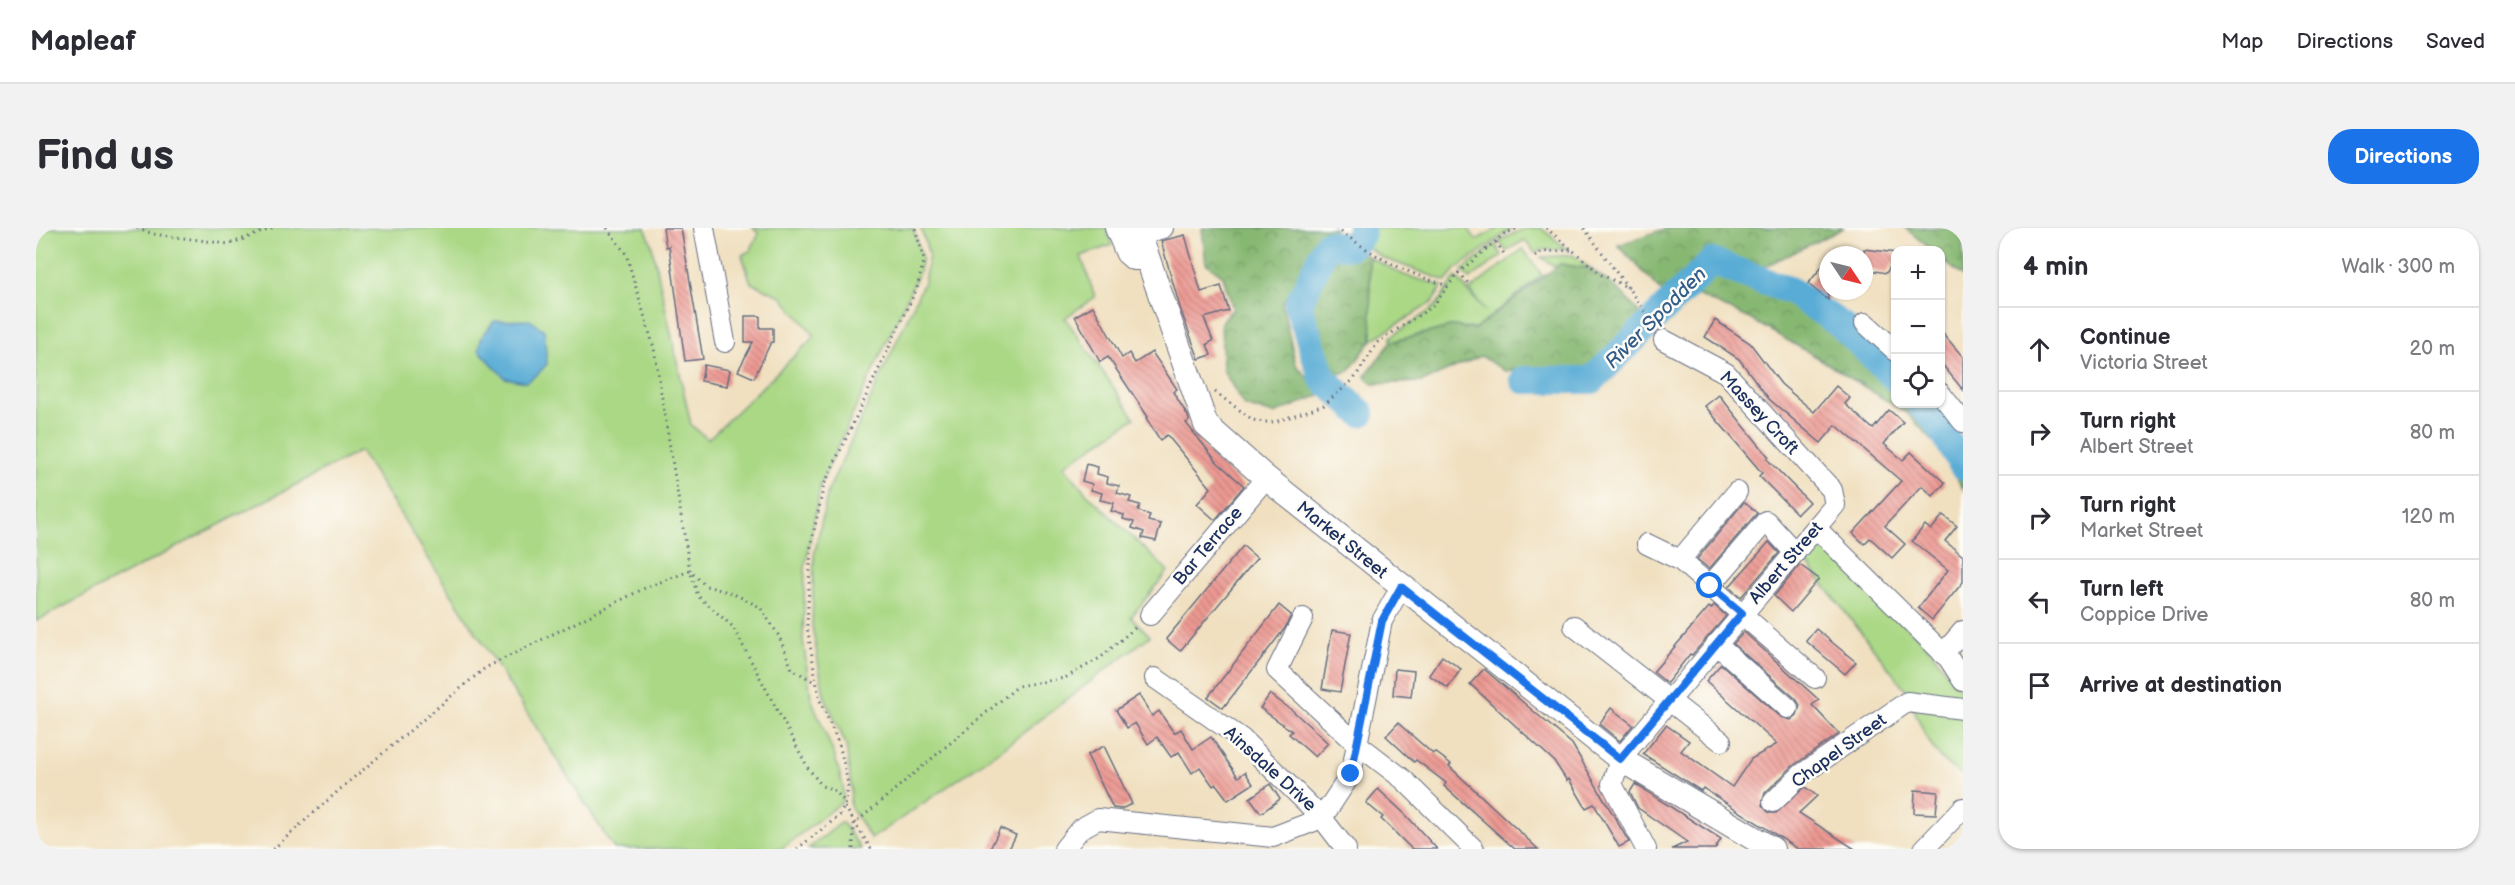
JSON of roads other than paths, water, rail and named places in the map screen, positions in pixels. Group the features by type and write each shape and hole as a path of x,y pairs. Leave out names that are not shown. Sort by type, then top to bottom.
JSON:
{"main road":[{"name":"Market Street","path":"1138,232 1206,425 1266,478 1401,587 1620,759 1772,849"}],"street":[{"path":"704,228 724,342"},
{"path":"1115,228 1126,254 1133,260 1149,260"},
{"path":"1138,232 1163,228"},
{"path":"1865,323 1891,346"},
{"name":"Massey Croft","path":"1664,340 1726,373 1832,490 1835,505"},
{"path":"1945,398 1963,422"},
{"name":"Bar Terrace","path":"1150,615 1266,478"},
{"path":"1680,560 1737,492"},
{"name":"Albert Street","path":"1620,759 1835,505"},
{"path":"1710,586 1766,521 1795,554"},
{"path":"1816,529 1943,654 1963,681"},
{"path":"1647,544 1680,560 1815,678"},
{"path":"1064,849 1080,829 1098,819 1273,837 1322,818 1351,774 1382,621 1401,587"},
{"path":"1304,618 1277,670 1356,743 1403,779 1474,849"},
{"path":"1574,626 1721,741"},
{"path":"1943,654 1963,631"},
{"path":"1716,644 1788,708"},
{"name":"Ainsdale Drive","path":"1155,678 1242,739 1322,818 1346,849"},
{"name":"Chapel Street","path":"1773,802 1802,774 1907,702 1963,709"},
{"path":"1620,759 1612,784 1646,849"},
{"path":"1924,849 1963,808"}],"water":[{"path":"530,320 544,330 547,364 526,382 505,378 479,350 481,338 494,321"}],"waterway":[{"name":"River Spodden","path":"1361,228 1361,235 1350,246 1327,244 1298,305 1323,379 1361,413"},
{"name":"River Spodden","path":"1524,380 1592,380 1712,262 1791,291 1841,325 1891,374"},
{"name":"River Spodden","path":"1924,408 1936,420 1963,466"}]}
